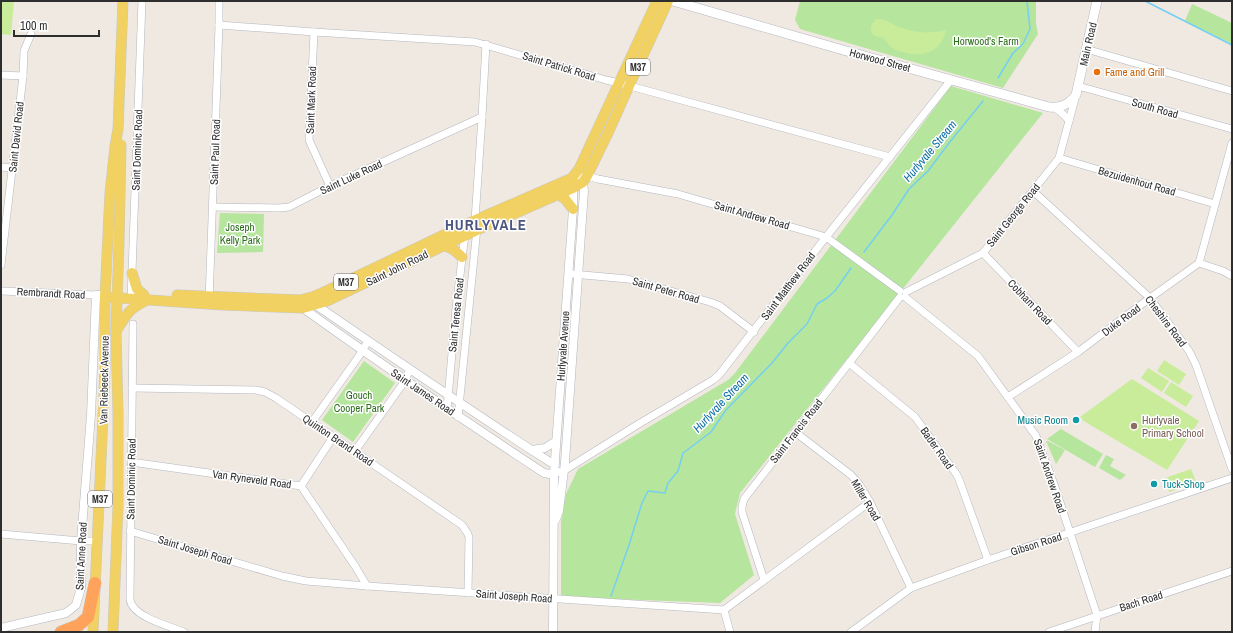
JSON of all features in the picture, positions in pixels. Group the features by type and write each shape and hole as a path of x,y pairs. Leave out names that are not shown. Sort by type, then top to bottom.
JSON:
{"highway":[{"path":"61,632 79,625 88,617 96,583"}],"main road":[{"name":"Van Riebeeck Avenue","path":"93,632 105,368 101,295 110,193 118,129 123,1"},
{"name":"Hurlyvale Avenue","path":"585,179 608,133 624,84 657,1"},
{"name":"Hurlyvale Avenue","path":"571,184 572,178 577,172 668,1"},
{"name":"Horwood Street","path":"673,1 791,36 1041,105 1054,107"},
{"name":"Main Road","path":"1077,91 1097,1"},
{"path":"1054,107 1061,107 1067,104 1077,91"},
{"name":"Van Riebeeck Avenue","path":"113,632 118,498 116,332 121,146 118,129"},
{"path":"573,209 556,190 572,173 586,153"},
{"name":"Saint John Road","path":"314,301 322,293 476,223 585,179"},
{"name":"Saint John Road","path":"101,295 209,300 263,299 301,304 314,301 327,301 464,235 476,223"},
{"path":"444,245 454,250 462,258"},
{"path":"116,332 129,311 146,297 137,288 132,273"}],"street":[{"name":"Saint Dominic Road","path":"131,296 142,1"},
{"name":"Saint Paul Road","path":"209,300 219,1"},
{"name":"Saint Patrick Road","path":"219,25 471,41 486,44 606,80 890,157"},
{"name":"Saint Mark Road","path":"314,32 309,140 330,186"},
{"name":"Saint David Road","path":"1,265 23,76 25,46 31,34"},
{"name":"Saint Teresa Road","path":"458,417 476,223 486,44"},
{"path":"1086,49 1232,91"},
{"path":"1,75 23,76"},
{"name":"Saint Matthew Road","path":"554,474 565,466 592,453 713,380 724,370 826,237 951,80"},
{"name":"Saint George Road","path":"902,294 983,253 1059,158 1077,91"},
{"name":"South Road","path":"1077,91 1232,129"},
{"path":"1054,107 1064,114 1069,121"},
{"name":"Saint Luke Road","path":"213,207 286,208 330,186 482,117"},
{"path":"1232,143 1230,157 1215,204 1200,263 1223,271 1232,276"},
{"name":"Bezuidenhout Road","path":"1059,158 1215,204"},
{"path":"1,167 12,168"},
{"path":"577,172 585,179"},
{"name":"Saint Andrew Road","path":"585,179 598,179 678,194 826,237 902,294 976,353 1038,440 1097,615 1095,632"},
{"name":"Hurlyvale Avenue","path":"554,526 559,511 565,466 585,179"},
{"name":"Hurlyvale Avenue","path":"553,632 554,474 573,209 571,184"},
{"name":"Cheshire Road","path":"1033,191 1150,298 1193,358 1232,469"},
{"name":"Saint Teresa Road","path":"447,409 464,235"},
{"name":"Cobham Road","path":"983,253 1078,352"},
{"name":"Duke Road","path":"1008,397 1078,352 1200,263"},
{"name":"Saint Peter Road","path":"569,274 628,279 710,302 720,306 754,332"},
{"name":"Rembrandt Road","path":"1,291 101,295"},
{"name":"Saint Francis Road","path":"764,580 742,512 742,502 902,294"},
{"name":"Saint Anne Road","path":"1,628 66,613 75,606 78,601 82,578 82,541 90,415 101,295"},
{"name":"Saint James Road","path":"314,301 410,370 555,464"},
{"name":"Saint James Road","path":"301,304 362,351 458,417 544,473 554,474"},
{"path":"456,308 469,310"},
{"name":"Saint Dominic Road","path":"133,324 130,600 134,609 143,616 184,632"},
{"path":"312,422 368,341"},
{"name":"Bader Road","path":"848,363 915,417 952,468 960,482 988,560"},
{"path":"355,451 402,385 410,370"},
{"name":"Quinton Brand Road","path":"132,388 261,391 276,398 462,525 469,538 468,593"},
{"path":"90,415 103,416"},
{"name":"Miller Road","path":"795,432 851,475 859,484 870,502 911,588"},
{"path":"302,486 333,438"},
{"path":"532,450 545,448 556,441"},
{"name":"Van Ryneveld Road","path":"131,462 302,486 367,586"},
{"name":"Saint Matthew Road","path":"555,464 565,466"},
{"path":"544,473 554,485"},
{"name":"Gibson Road","path":"851,632 911,588 988,560 1232,478"},
{"path":"730,632 724,610 870,502"},
{"name":"Saint Joseph Road","path":"130,531 292,579 306,581 724,610"},
{"path":"1,534 98,541"},
{"name":"Bach Road","path":"1049,632 1232,571"}],"green space":[{"path":"1,1 14,1 11,35 1,34"},
{"name":"Horwood's Farm","path":"800,1 1036,1 1036,24 1038,34 1003,88 800,29 795,20"},
{"path":"1192,4 1232,23 1232,44 1185,21"},
{"path":"876,19 885,20 899,27 917,32 946,30 943,39 933,50 926,53 911,54 894,49 883,38 873,35 871,27"},
{"path":"951,86 1043,113 740,493 735,514 754,575 720,603 561,597 561,522 566,494 578,469 728,380 735,373"},
{"name":"Joseph Kelly Park","path":"220,213 264,214 263,252 217,253"},
{"path":"1164,360 1186,374 1179,385 1157,371"},
{"name":"Gouch Cooper Park","path":"364,361 395,383 353,442 322,420"},
{"path":"1148,368 1169,381 1162,392 1141,378"},
{"path":"1132,379 1199,421 1167,470 1082,420 1083,419 1080,417"},
{"path":"1171,382 1193,396 1186,407 1164,393"},
{"path":"1061,429 1103,454 1095,467 1047,439"},
{"path":"1046,441 1065,450 1056,464"},
{"path":"1106,455 1114,459 1110,466 1126,475 1120,480 1099,468"},
{"path":"1191,469 1196,482 1169,492 1165,478"}],"waterway":[{"path":"998,78 1013,53 1023,44 1030,29 1027,1"},
{"path":"1145,1 1232,45"},
{"name":"Hurlyvale Stream","path":"864,252 892,215 909,189 928,171 983,101"},
{"name":"Hurlyvale Stream","path":"611,596 642,503 648,491 665,493 668,483 678,471 683,453 711,432 726,410 772,363 788,343 807,324 817,304 835,291 851,268"}],"place":[{"name":"Fame and Grill","path":"1097,72"},
{"name":"Music Room","path":"1076,420"},
{"name":"Hurlyvale Primary School","path":"1134,426"},
{"name":"Tuck-Shop","path":"1154,484"}],"district":[{"name":"HURLYVALE","path":"486,225"}]}
